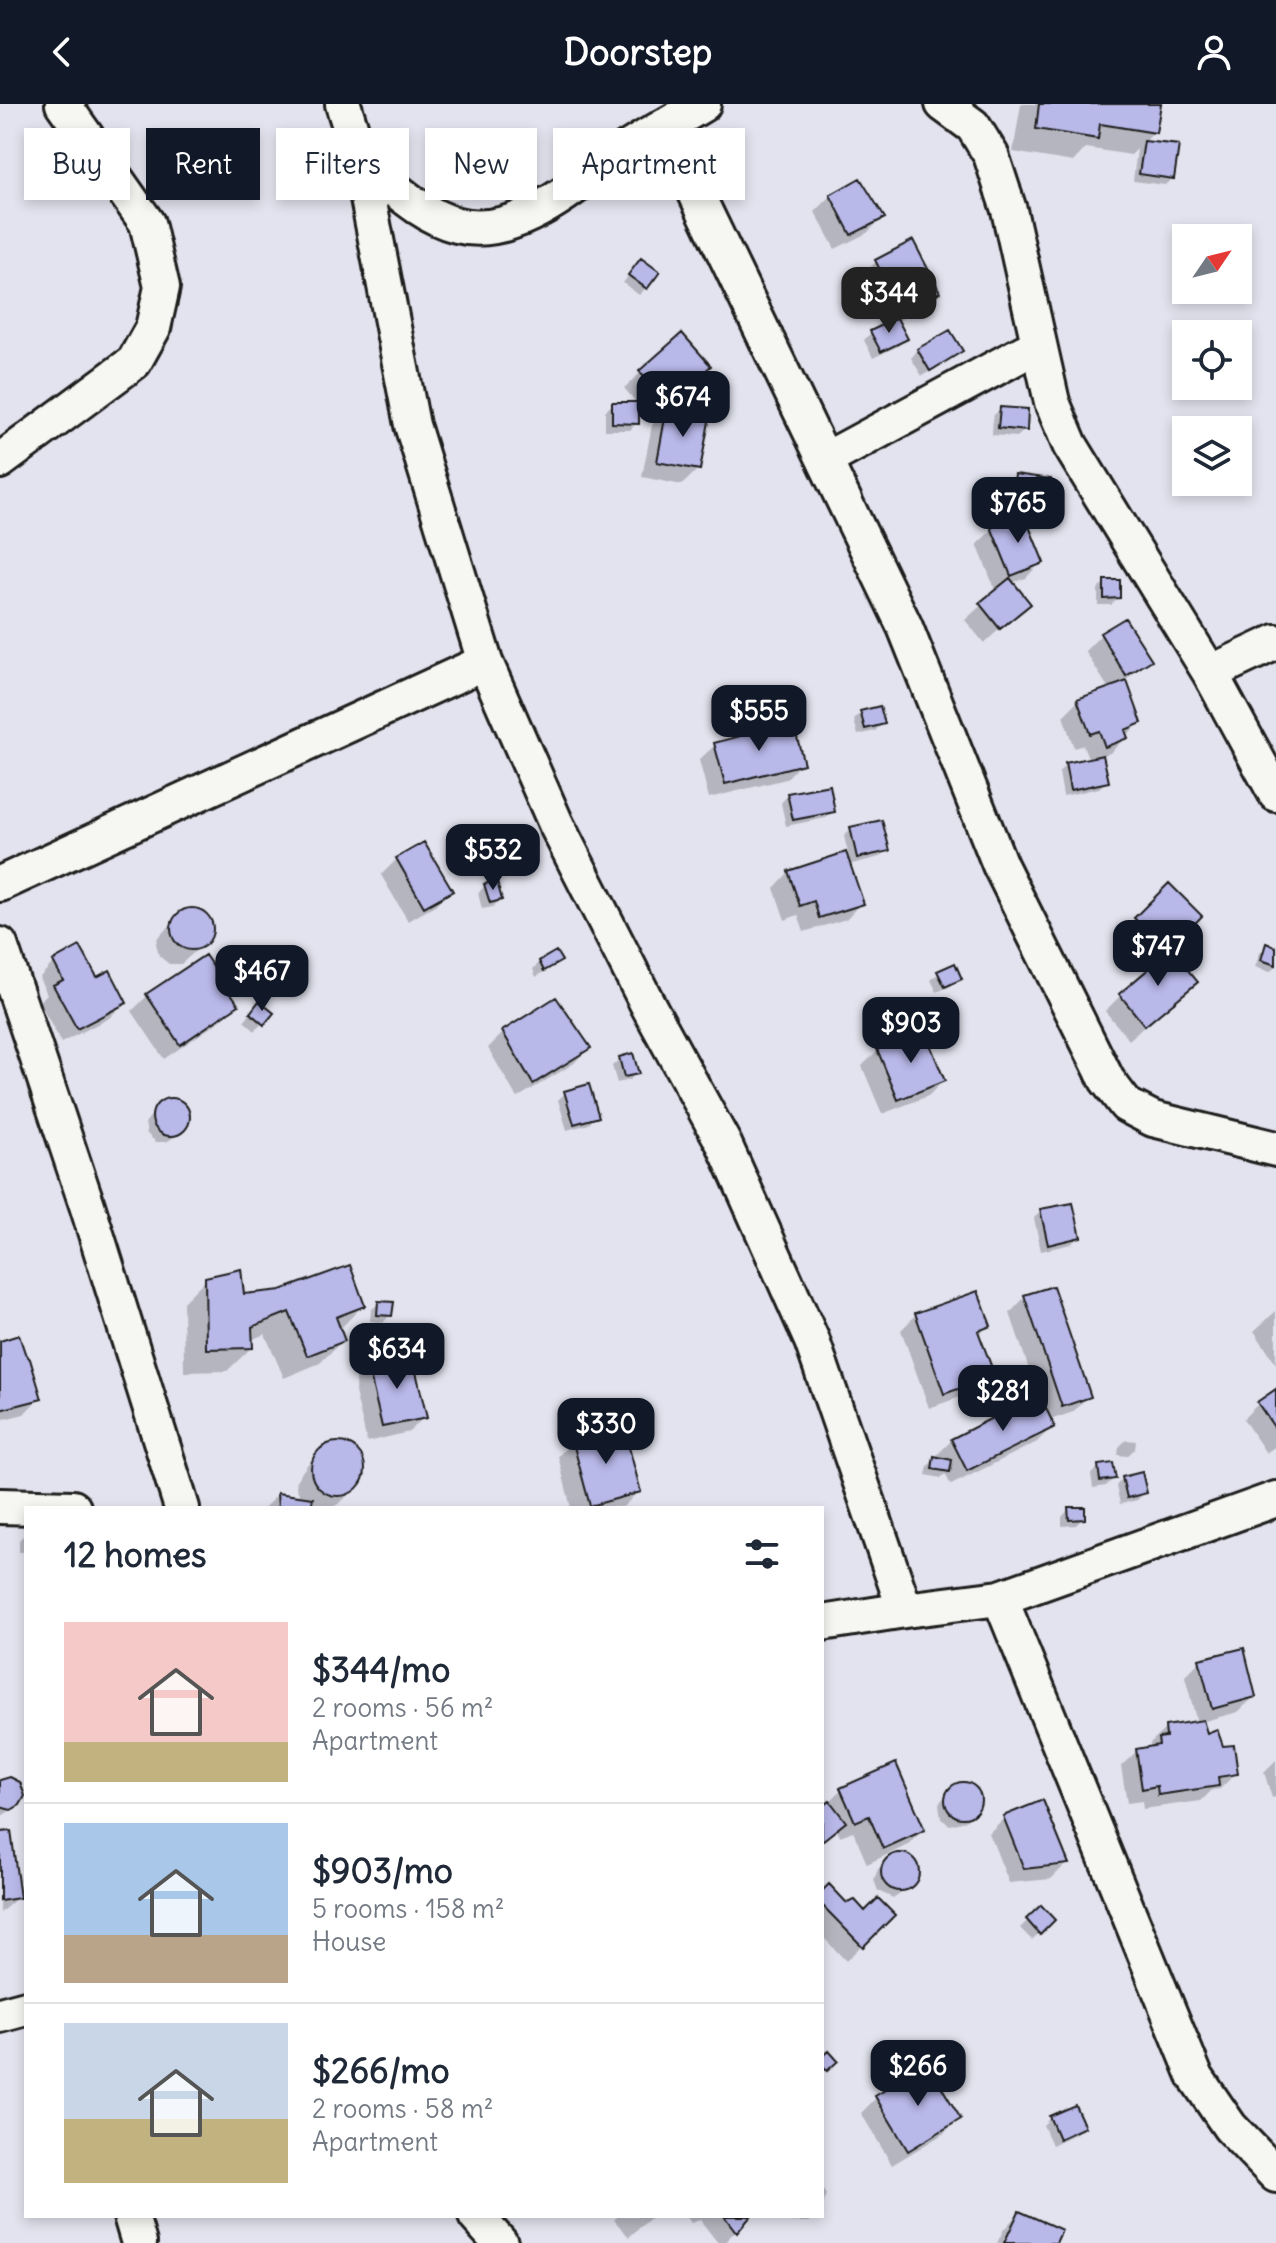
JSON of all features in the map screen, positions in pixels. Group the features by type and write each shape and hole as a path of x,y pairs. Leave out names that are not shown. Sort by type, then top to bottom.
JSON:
{"street":[{"path":"0,461 134,362 153,328 162,287 147,223 63,104"},
{"path":"343,104 350,128"},
{"path":"409,199 431,216 459,226 486,228 509,223 553,202 626,149 703,104"},
{"path":"943,104 973,126 991,155 1009,210 1052,402 1070,445 1210,673 1276,794"},
{"path":"664,127 905,627 1000,865 1107,1080 1126,1105 1153,1119 1276,1149"},
{"path":"368,200 412,425 485,662 556,824 649,1007 724,1144 812,1341 905,1610"},
{"path":"825,460 1038,345"},
{"path":"1210,673 1276,642"},
{"path":"0,884 485,662"},
{"path":"0,945 87,1205 181,1506"},
{"path":"824,1623 1000,1598 1276,1499"},
{"path":"0,1506 24,1507"},
{"path":"1000,1598 1195,2076 1230,2127 1276,2175"},
{"path":"0,2015 24,2009"},
{"path":"132,2218 139,2243"},
{"path":"478,2218 500,2243"}],"building":[{"path":"1039,104 1161,104 1156,133 1100,124 1098,139 1036,129"},
{"path":"1144,141 1179,145 1174,179 1139,174"},
{"path":"860,178 885,218 851,235 830,195"},
{"path":"913,240 940,292 902,313 875,260"},
{"path":"641,258 660,272 647,289 628,275"},
{"path":"897,318 908,339 881,352 870,331"},
{"path":"950,330 963,351 930,371 917,349"},
{"path":"682,333 711,366 667,404 639,371"},
{"path":"612,402 639,402 639,424 612,423"},
{"path":"667,407 710,416 700,470 657,462"},
{"path":"1000,407 1028,409 1027,431 998,428"},
{"path":"1015,474 1051,479 1049,502 1012,496"},
{"path":"1024,514 1044,563 1011,576 991,527"},
{"path":"1010,578 1031,604 1000,629 979,603"},
{"path":"1104,580 1120,580 1120,598 1104,599"},
{"path":"1125,618 1152,660 1126,676 1100,633"},
{"path":"1127,681 1142,723 1125,730 1128,738 1105,747 1099,731 1090,734 1077,699"},
{"path":"880,706 885,724 865,729 860,711"},
{"path":"793,722 804,764 725,784 714,743"},
{"path":"1103,755 1109,782 1070,790 1065,763"},
{"path":"830,785 835,812 793,820 787,793"},
{"path":"882,820 890,851 857,858 850,827"},
{"path":"424,842 453,891 424,907 396,858"},
{"path":"846,852 864,904 819,918 814,901 800,906 788,871"},
{"path":"497,881 502,900 490,903 484,884"},
{"path":"1169,883 1202,916 1168,952 1134,918"},
{"path":"192,908 207,914 213,929 207,944 192,950 177,944 171,929 177,914"},
{"path":"1266,943 1276,947 1276,965 1261,960"},
{"path":"80,946 97,977 110,970 127,1003 77,1029 53,985 63,980 53,961"},
{"path":"1171,950 1198,982 1145,1026 1119,994"},
{"path":"556,951 562,961 544,971 539,961"},
{"path":"205,955 239,1005 180,1045 146,994"},
{"path":"955,963 962,979 945,987 937,971"},
{"path":"556,997 591,1048 533,1084 502,1031"},
{"path":"259,1001 274,1013 264,1025 250,1013"},
{"path":"924,1030 945,1081 898,1100 877,1049"},
{"path":"633,1053 639,1074 624,1077 619,1057"},
{"path":"589,1084 599,1117 574,1124 564,1091"},
{"path":"171,1098 184,1104 190,1117 184,1130 171,1136 158,1130 152,1117 158,1104"},
{"path":"1073,1203 1081,1237 1048,1245 1040,1209"},
{"path":"350,1265 365,1306 336,1317 345,1341 307,1356 289,1312 252,1327 253,1348 206,1349 205,1277 241,1269 244,1294 281,1290"},
{"path":"1053,1286 1091,1397 1062,1407 1024,1295"},
{"path":"978,1291 991,1326 978,1331 995,1376 944,1394 915,1313"},
{"path":"378,1301 394,1302 392,1316 377,1315"},
{"path":"19,1335 42,1399 0,1410 0,1341"},
{"path":"370,1358 413,1359 427,1418 382,1427 370,1375"},
{"path":"1276,1389 1276,1430 1257,1402"},
{"path":"1039,1394 1055,1427 967,1471 951,1439"},
{"path":"623,1425 641,1492 590,1506 572,1439"},
{"path":"338,1442 357,1450 365,1469 357,1488 338,1496 319,1488 311,1469 319,1450"},
{"path":"934,1456 952,1460 950,1472 932,1469"},
{"path":"1113,1463 1116,1479 1100,1481 1098,1465"},
{"path":"1142,1472 1147,1493 1127,1498 1122,1477"},
{"path":"277,1493 313,1498 311,1506 278,1506"},
{"path":"1068,1507 1085,1507 1085,1519 1069,1520"},
{"path":"1244,1648 1256,1697 1212,1709 1199,1659"},
{"path":"1203,1720 1207,1733 1217,1729 1223,1746 1234,1745 1238,1774 1218,1777 1219,1786 1158,1795 1157,1786 1142,1789 1136,1749 1159,1745 1158,1738 1166,1737 1165,1726"},
{"path":"896,1763 925,1830 883,1849 869,1816 855,1822 840,1788"},
{"path":"10,1777 20,1782 24,1798 20,1805 11,1810 0,1807 0,1780"},
{"path":"963,1782 976,1787 981,1800 976,1813 963,1818 950,1813 945,1800 950,1787"},
{"path":"1043,1800 1069,1864 1024,1869 1003,1816"},
{"path":"830,1801 846,1822 824,1839 824,1806"},
{"path":"11,1831 20,1898 0,1901 0,1832"},
{"path":"900,1853 914,1858 919,1872 914,1886 900,1891 886,1886 881,1872 886,1858"},
{"path":"829,1884 847,1903 855,1900 865,1911 878,1898 895,1915 863,1947 824,1907 824,1889"},
{"path":"1041,1905 1055,1920 1040,1935 1026,1919"},
{"path":"829,2051 838,2061 827,2071 824,2068 824,2055"},
{"path":"928,2065 961,2119 908,2151 875,2096"},
{"path":"1075,2105 1085,2127 1059,2139 1049,2116"},
{"path":"1019,2211 1062,2230 1056,2243 1004,2243"},
{"path":"726,2218 749,2218 737,2233"}]}
